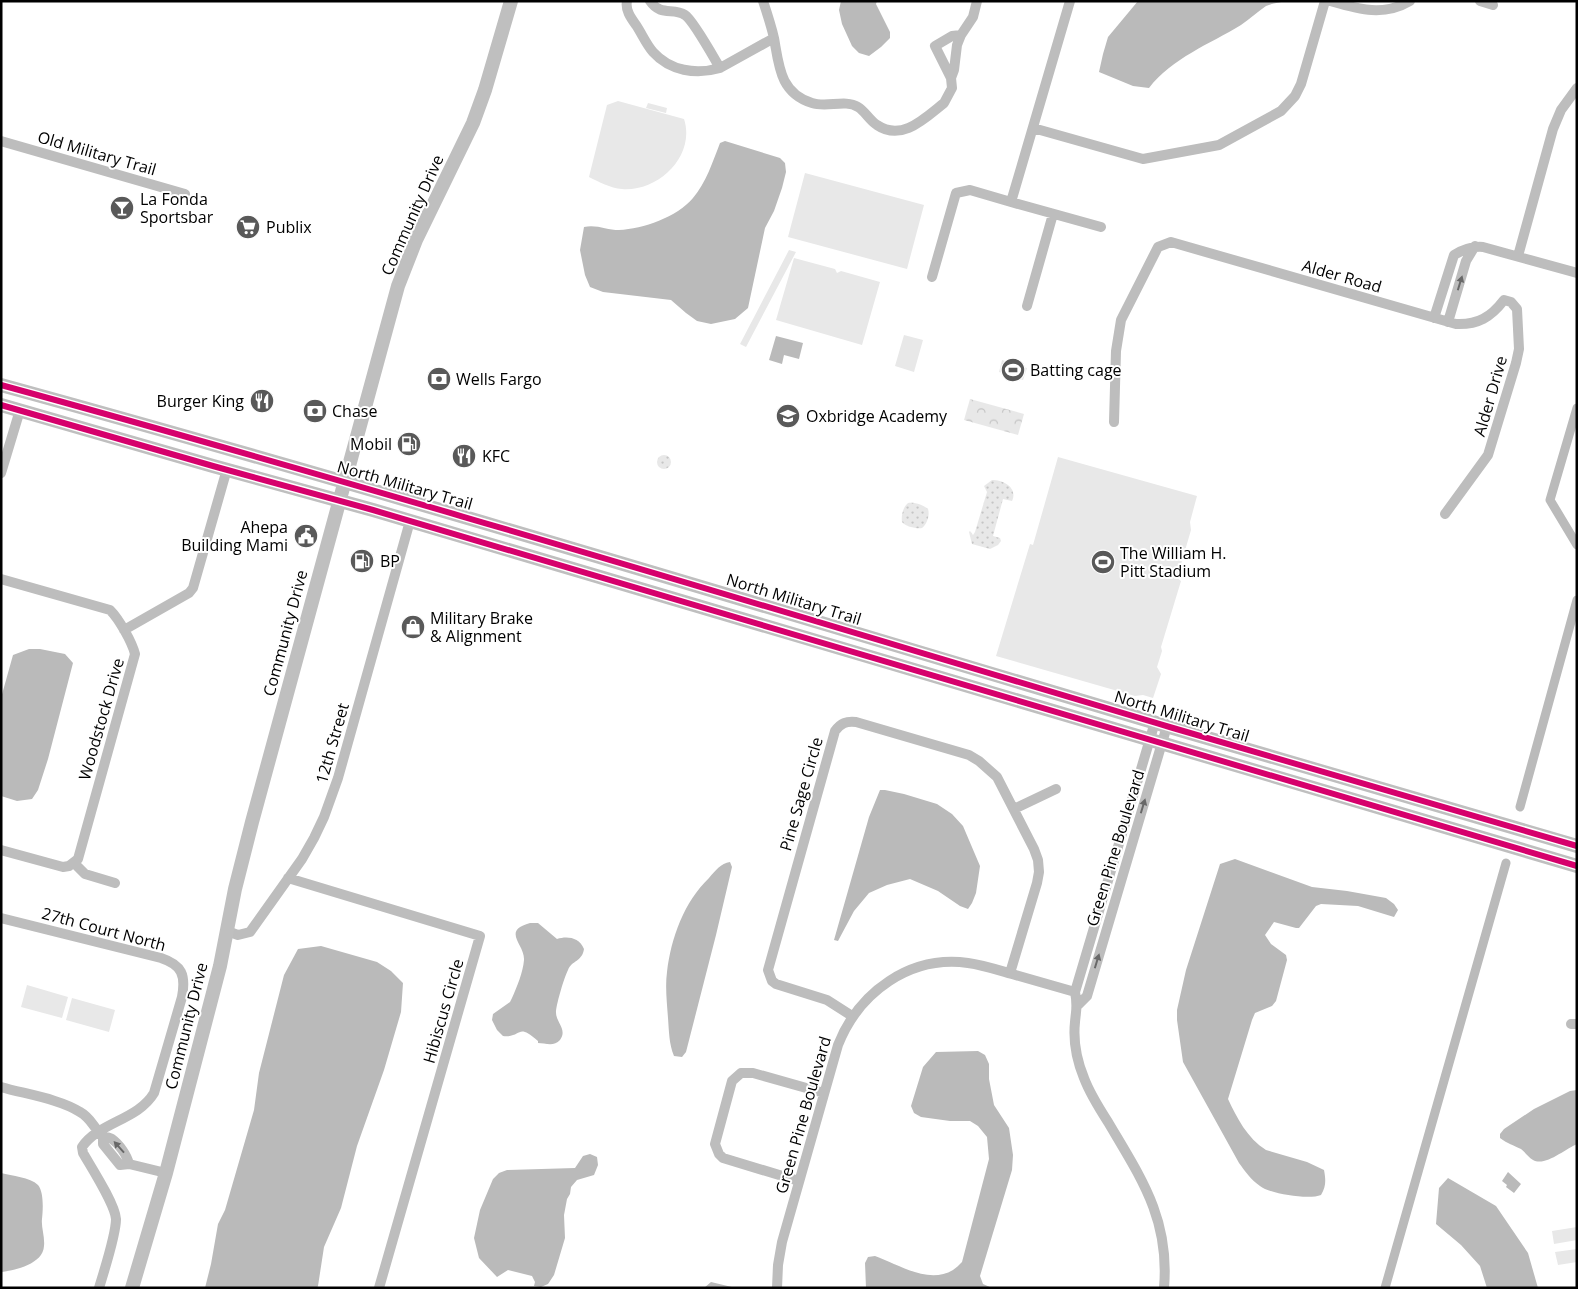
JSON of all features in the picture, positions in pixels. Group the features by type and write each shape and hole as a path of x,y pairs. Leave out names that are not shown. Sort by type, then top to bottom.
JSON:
{"main road":[{"name":"Community Drive","path":"132,1288 166,1173 220,966 235,889 252,822 398,286 416,240 473,123 485,90 511,1"},
{"name":"North Military Trail","path":"1,385 346,481 1577,846"},
{"path":"1,404 14,399 23,391"},
{"path":"20,410 30,401 47,397"},
{"name":"North Military Trail","path":"1,404 213,466 340,500 1577,866"},
{"path":"746,620 751,601"}],"street":[{"path":"627,1 626,10 648,46 662,60 679,68 706,72 720,68 774,38"},
{"path":"650,1 661,11 679,12 689,18 720,68"},
{"path":"763,1 774,38 781,72 786,84 794,93 804,100 816,104 852,104 858,107 879,127 891,131 908,129 944,103 952,88 951,78 935,46 952,36 961,35"},
{"path":"951,78 957,46 961,35 973,17 977,1"},
{"path":"1011,202 1070,1"},
{"path":"1033,128 1143,159 1219,145 1275,115 1286,107 1301,84 1325,1"},
{"path":"1330,1 1365,11 1398,8 1410,1"},
{"path":"1480,1 1494,5"},
{"path":"1518,256 1553,129 1561,110 1577,88"},
{"name":"Old Military Trail","path":"1,142 185,194"},
{"path":"932,276 956,194 970,190 1101,227"},
{"path":"1027,306 1053,214"},
{"name":"Alder Road","path":"1114,422 1116,351 1121,320 1158,247 1171,242 1440,320"},
{"path":"1440,320 1466,261 1475,246"},
{"path":"1440,320 1445,280 1454,256 1461,251 1475,246 1577,273"},
{"name":"Alder Drive","path":"1440,320 1456,324 1476,323 1491,315 1504,300 1511,302 1517,309 1519,348 1488,455 1445,514"},
{"path":"1,472 20,410"},
{"path":"124,630 189,593 193,588 227,469"},
{"name":"12th Street","path":"227,931 238,935 250,932 314,838 333,795 410,521"},
{"name":"Woodstock Drive","path":"1,579 105,608 114,614 134,649 134,660 78,859 74,863"},
{"name":"Pine Sage Circle","path":"852,1016 827,1000 776,984 769,976 768,970 835,731 845,722 856,722 969,755 997,777 1036,854 1039,872 1010,973"},
{"name":"Green Pine Boulevard","path":"1078,1005 1087,996 1161,724"},
{"name":"Green Pine Boulevard","path":"1156,742 1075,992 1078,1005 1075,1022 1075,1040 1084,1079 1151,1199 1158,1219 1162,1240 1165,1263 1164,1288"},
{"path":"1014,809 1056,789"},
{"path":"1,850 58,867 69,866 74,863 85,874 116,883"},
{"name":"Hibiscus Circle","path":"288,878 480,936 379,1288"},
{"name":"27th Court North","path":"1,918 160,958 176,965 181,971 184,987 182,997 154,1094 145,1106 85,1142 82,1147 113,1208 116,1219 99,1288"},
{"name":"Green Pine Boulevard","path":"777,1288 779,1252 838,1044 852,1016 866,999 885,983 899,975 921,966 949,962 983,965 1075,992"},
{"path":"799,1180 723,1158 716,1149 715,1138 732,1081 741,1074 752,1073 824,1093"},
{"path":"1,1087 55,1102 79,1111 92,1122 101,1134 111,1138 127,1156 129,1164 166,1173"}],"green space":[{"path":"618,101 684,119 686,133 684,146 679,158 661,178 649,185 622,189 589,177 607,105"},
{"path":"648,103 667,108 666,113 646,108"},
{"path":"805,173 924,205 907,269 788,237"},
{"path":"789,250 796,252 746,347 740,344"},
{"path":"794,258 835,269 837,273 841,271 880,282 862,345 776,320"},
{"path":"904,335 923,340 914,372 895,366"},
{"name":"Batting cage","path":"1002,360 1027,368 1023,380 999,372"},
{"path":"970,399 1024,414 1018,435 964,420"},
{"path":"664,455 669,457 671,462 669,467 664,469 659,467 657,462 659,457"},
{"name":"The William H. Pitt Stadium","path":"1058,457 1197,496 1190,522 1191,530 1177,578 1181,581 1161,647 1162,651 1157,667 1161,674 1153,698 1143,695 1135,696 996,656 1030,544 1033,545"},
{"path":"992,480 1001,481 1009,486 1013,496 1012,501 1003,499 993,536 1000,538 1001,541 990,549 972,544 969,532 973,535 975,532 987,492 984,486"},
{"path":"908,503 919,504 928,509 928,519 922,528 912,527 902,522 903,512"},
{"path":"27,985 68,997 62,1018 21,1007"},
{"path":"72,998 115,1010 109,1032 66,1020"},
{"path":"1577,1227 1577,1240 1554,1244 1552,1231"},
{"path":"1577,1249 1577,1262 1558,1265 1555,1252"}],"shaded area":[{"path":"841,1 877,1 876,4 890,32 890,38 869,56 859,53 852,46 842,24 839,10"},
{"path":"1138,1 1285,1 1266,6 1241,25 1192,52 1158,77 1149,88 1133,86 1099,72 1108,37"},
{"path":"725,141 780,158 785,163 786,172 782,188 774,211 765,228 748,308 735,319 711,324 697,321 671,300 603,292 590,287 585,275 580,250 584,227 593,226 615,230 628,229 659,221 678,211 698,192 709,172 720,143"},
{"path":"776,336 803,343 799,359 784,355 782,364 769,360"},
{"path":"29,649 40,649 65,654 73,663 38,790 32,799 17,801 1,796 1,698 13,655"},
{"path":"880,790 904,794 937,804 952,814 963,826 980,866 976,893 968,909 960,906 938,891 910,879 887,885 869,893 854,911 838,941 834,940 869,817"},
{"path":"1235,859 1312,887 1386,898 1398,910 1394,917 1358,906 1321,904 1316,906 1299,928 1274,922 1265,935 1271,944 1286,955 1287,960 1276,1001 1272,1006 1255,1013 1252,1020 1228,1099 1243,1127 1259,1145 1266,1150 1307,1162 1324,1170 1325,1183 1321,1195 1308,1197 1281,1194 1265,1189 1254,1181 1239,1163 1183,1062 1177,1010 1186,970 1220,864"},
{"path":"730,862 732,867 686,1052 682,1057 674,1056 671,1047 666,989 669,959 675,934 692,898 718,868"},
{"path":"538,923 557,939 569,938 576,940 584,949 581,956 570,967 559,996 556,1015 563,1032 560,1040 552,1044 538,1043 526,1032 503,1036 497,1030 492,1020 493,1014 510,1002 518,984 524,960 516,934 521,926"},
{"path":"321,946 377,962 391,971 403,983 401,1012 384,1070 357,1146 341,1208 324,1247 318,1286 317,1288 205,1288 218,1224 225,1210 254,1110 259,1073 284,975 298,949"},
{"path":"978,1051 985,1055 989,1064 989,1079 994,1105 1009,1128 1013,1155 1012,1170 980,1276 983,1284 992,1288 866,1288 865,1263 868,1257 875,1256 913,1272 934,1275 953,1270 962,1262 989,1159 987,1137 978,1126 970,1121 950,1121 921,1117 914,1113 911,1106 923,1067 936,1052"},
{"path":"1577,1090 1577,1144 1549,1159 1538,1162 1531,1159 1521,1149 1500,1138 1500,1134 1504,1129 1534,1109 1570,1091"},
{"path":"590,1154 597,1157 598,1165 594,1175 577,1180 571,1187 564,1215 565,1238 554,1275 548,1284 541,1287 534,1286 535,1282 532,1276 508,1270 497,1277 479,1258 474,1238 480,1210 493,1179 499,1173 507,1170 575,1168 583,1156"},
{"path":"1508,1172 1521,1184 1514,1193 1502,1181"},
{"path":"1,1173 30,1180 35,1182 40,1188 43,1201 44,1246 39,1257 34,1262 21,1268 1,1272"},
{"path":"1448,1178 1496,1206 1528,1253 1538,1288 1487,1288 1480,1266 1461,1245 1436,1224 1439,1188"},
{"path":"711,1282 736,1288 704,1288"}],"waterway":[{"path":"1577,408 1550,500 1577,545"},
{"path":"1520,807 1577,600"},
{"path":"1385,1288 1506,863"}],"cycle path":[{"path":"1,385 442,510 1223,743 1577,846"},
{"path":"1,405 373,510 1577,866"}],"place":[{"name":"La Fonda Sportsbar","path":"122,208"},
{"name":"Publix","path":"248,227"},
{"name":"Batting cage","path":"1013,370"},
{"name":"Wells Fargo","path":"439,379"},
{"name":"Burger King","path":"262,401"},
{"name":"Chase","path":"315,411"},
{"name":"Oxbridge Academy","path":"788,416"},
{"name":"Mobil","path":"409,444"},
{"name":"KFC","path":"464,456"},
{"name":"Ahepa Building Mami","path":"306,536"},
{"name":"BP","path":"362,561"},
{"name":"The William H. Pitt Stadium","path":"1103,562"},
{"name":"Military Brake & Alignment","path":"413,627"}]}
